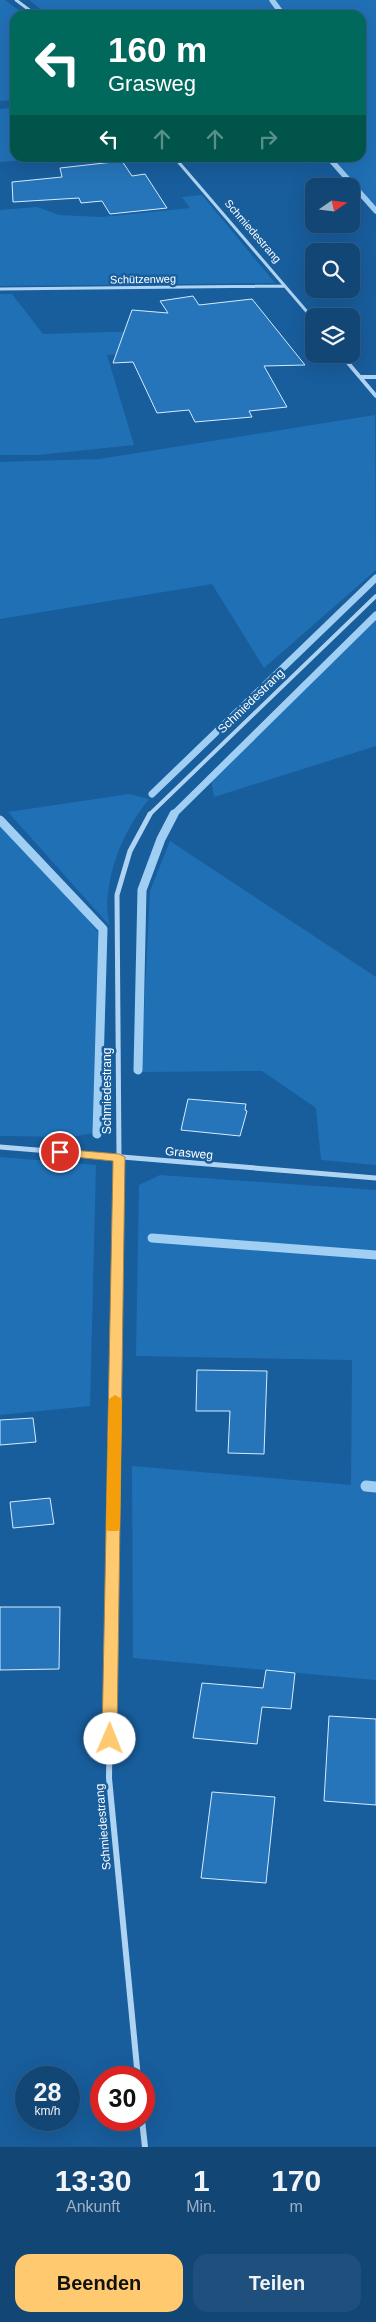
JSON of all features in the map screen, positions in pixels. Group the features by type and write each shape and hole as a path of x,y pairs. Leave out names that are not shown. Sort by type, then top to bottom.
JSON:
{"street":[{"path":"16,0 29,10"},
{"name":"Schmiedestrang","path":"178,162 305,309"},
{"name":"Schützenweg","path":"0,289 285,286"},
{"path":"348,363 376,396"},
{"path":"360,377 376,377"},
{"name":"Schmiedestrang","path":"137,2066 109,1778 119,1157 118,895 130,851 150,814 376,596"},
{"name":"Grasweg","path":"0,1147 376,1178"},
{"path":"143,2131 145,2147"}],"shaded area":[{"path":"0,0 5,0 18,10 10,10 10,100 0,101"},
{"path":"29,0 376,0 376,208 360,191 360,178 348,178 334,162 366,162 366,10 42,10"},
{"path":"10,108 10,161 0,162 0,109"},
{"path":"202,195 275,283 0,286 0,210 37,207 59,215 102,217 190,208 182,197"},
{"path":"0,294 12,294 43,334 142,331 144,353 107,355 134,445 38,455 0,455"},
{"path":"375,415 376,570 264,668 212,584 0,619 0,462 99,459"},
{"path":"376,619 376,746 214,797 211,780"},
{"path":"129,794 149,799 127,832 113,868 107,898 109,925 8,812"},
{"path":"0,825 74,902 98,932 94,1133 71,1137 0,1136"},
{"path":"170,841 376,977 376,1165 321,1160 316,1108 262,1071 141,1072 150,891"},
{"path":"0,1157 96,1165 90,1406 0,1415"},
{"path":"160,1175 376,1190 376,1680 133,1658 132,1466 351,1485 352,1360 136,1356 139,1185"}],"building":[{"path":"123,162 132,176 145,174 167,208 110,214 102,201 81,203 79,198 13,202 12,182 62,177 60,168"},
{"path":"193,296 199,305 252,299 305,365 264,366 287,407 249,411 252,417 195,422 189,410 157,413 133,362 113,363 132,310 168,313 160,301"},
{"path":"188,1099 246,1104 245,1110 247,1111 240,1136 181,1130"},
{"path":"197,1370 267,1371 264,1454 228,1453 230,1411 196,1411"},
{"path":"33,1418 36,1442 0,1445 0,1420"},
{"path":"50,1498 54,1524 13,1528 10,1502"},
{"path":"0,1607 60,1607 59,1669 0,1670"},
{"path":"266,1670 295,1673 291,1709 262,1707 257,1744 193,1738 202,1683 263,1688"},
{"path":"329,1716 376,1719 376,1805 324,1801"},
{"path":"212,1792 275,1797 266,1883 201,1878"}],"waterway":[{"path":"272,0 279,10"},
{"path":"333,162 376,211"},
{"path":"152,794 376,578"},
{"path":"174,814 376,615"},
{"path":"138,1070 142,890 161,839 174,814"},
{"path":"0,820 103,929 97,1134"},
{"path":"152,1238 376,1255"},
{"path":"366,1486 376,1487"}],"slow traffic":[{"path":"113,1528 115,1399"}],"route":[{"path":"60,1152 119,1157 110,1739"}]}
